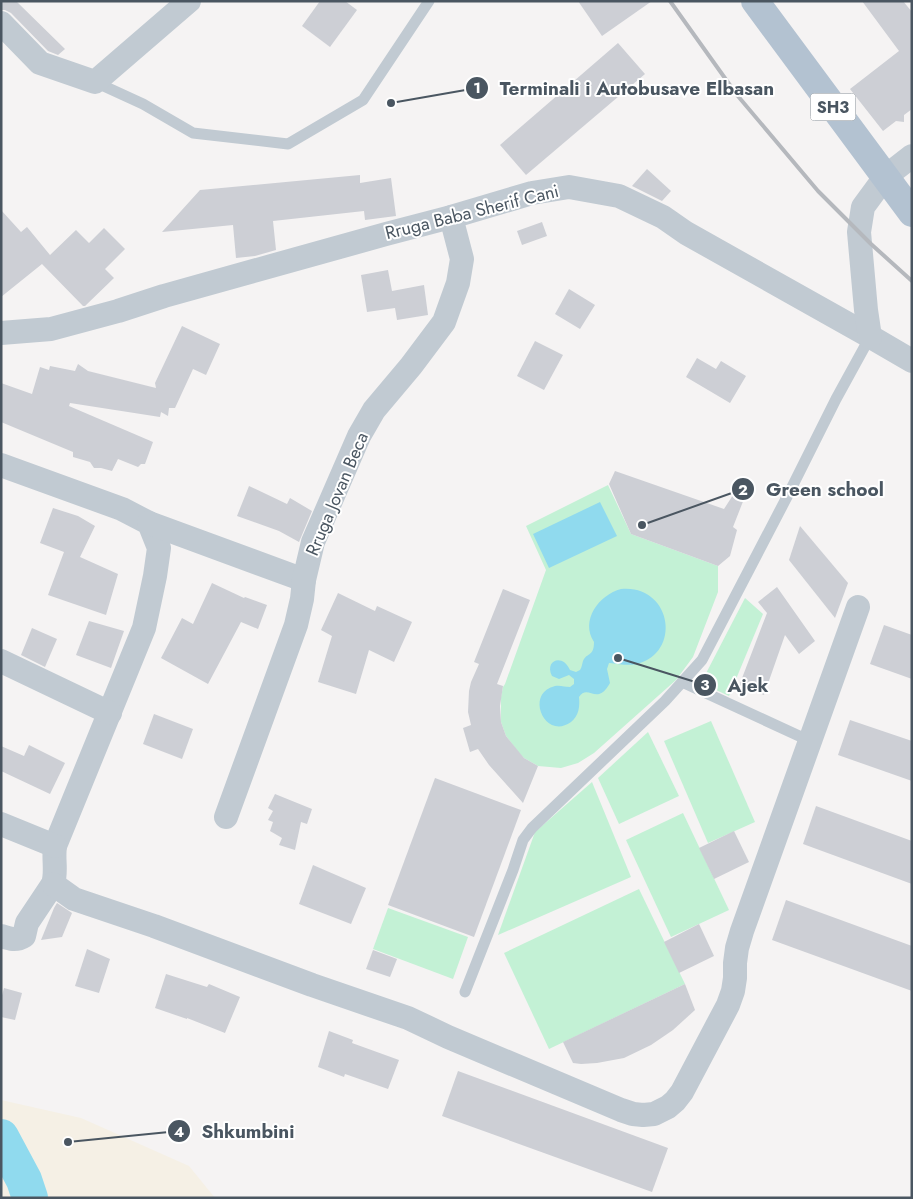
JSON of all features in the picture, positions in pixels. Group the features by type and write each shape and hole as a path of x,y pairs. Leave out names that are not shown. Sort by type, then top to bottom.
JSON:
{"main road":[{"name":"SH3","path":"756,2 912,213"}],"street":[{"path":"1,23 40,64 95,82 189,1"},
{"path":"870,337 858,232 863,207 885,177 912,156"},
{"name":"Rruga Baba Sherif Cani","path":"1,333 52,329 532,193 569,187 619,196 663,217 686,233 912,361"},
{"name":"Rruga Jovan Beca","path":"226,817 296,625 313,542 359,436 374,410 411,366 444,322 458,283 462,260 451,217"},
{"path":"1,465 122,509 149,523 304,580"},
{"path":"1,936 19,940 24,936 27,923 55,879 55,846 144,628 156,576 159,548 149,523"},
{"path":"53,884 74,899 408,1018 448,1037 620,1110 638,1114 654,1114 668,1107 682,1092 728,1005 733,991 739,940 858,607"},
{"path":"1,661 110,713"},
{"path":"1,824 55,846"}],"lane":[{"path":"95,82 143,104 192,133 288,144 362,100 429,1"},
{"path":"465,992 523,840 532,828 665,701 702,660 836,399 870,337"},
{"path":"682,682 810,741"}],"green space":[{"path":"608,485 631,534 718,566 718,592 693,657 676,680 594,753 578,763 561,768 538,766 519,753 506,736 501,722 503,687 546,570 526,526"},
{"path":"745,598 763,614 729,696 701,683"},
{"path":"711,721 755,822 708,843 664,741"},
{"path":"648,732 679,796 619,824 598,778"},
{"path":"592,782 631,877 498,935 535,832"},
{"path":"683,813 729,910 671,937 626,840"},
{"path":"639,889 685,984 549,1049 504,953"},
{"path":"388,908 468,937 453,979 373,949"}],"sand":[{"path":"1,1100 81,1118 189,1166 215,1198 1,1198"}],"water":[{"path":"600,502 617,536 549,568 533,534"},
{"path":"621,589 638,590 651,597 660,607 665,620 665,634 661,647 652,657 637,664 609,663 607,669 610,683 605,690 597,694 582,693 579,697 578,711 574,720 562,726 553,725 546,721 542,714 541,697 546,690 555,686 570,687 574,684 574,679 569,675 559,679 552,676 550,666 559,660 567,665 570,670 576,672 580,670 583,661 592,652 594,647 589,625 594,610 606,597"}],"building":[{"path":"1,1 16,1 65,49 58,55 48,51 11,13 1,10"},
{"path":"320,1 345,1 357,10 330,47 302,26"},
{"path":"578,1 652,1 602,36"},
{"path":"862,1 903,1 912,12 912,109 904,115 904,122 896,121 883,131 850,89 899,51"},
{"path":"618,43 645,74 526,175 500,145"},
{"path":"647,169 671,191 662,201 632,186"},
{"path":"360,175 360,183 391,178 396,216 365,220 364,211 273,221 276,250 255,256 236,258 233,225 162,232 200,190"},
{"path":"1,210 21,232 27,227 50,255 76,230 89,243 104,228 125,249 105,269 114,278 83,306 42,264 1,297"},
{"path":"542,222 547,236 522,245 517,231"},
{"path":"388,270 392,291 424,285 428,315 397,320 395,308 367,312 361,275"},
{"path":"569,289 595,305 580,329 555,314"},
{"path":"182,326 220,344 206,375 193,369 175,408 169,408 168,416 161,412 160,417 70,403 69,406 153,442 145,464 141,464 138,467 118,459 112,471 94,468 90,462 73,457 73,452 1,422 1,383 32,394 40,367 49,370 50,366 75,371 78,364 88,371 156,388 155,383"},
{"path":"535,341 563,355 544,390 517,376"},
{"path":"697,358 716,369 721,361 746,376 730,403 686,377"},
{"path":"615,471 724,509 744,478 751,481 733,527 737,530 730,556 718,566 631,534 609,484"},
{"path":"249,486 287,504 290,498 312,511 299,542 279,531 237,516"},
{"path":"53,508 78,516 95,526 80,557 118,574 106,615 48,595 64,552 40,543"},
{"path":"800,526 848,583 835,618 789,560"},
{"path":"212,583 244,598 267,605 258,629 241,622 208,684 161,658 182,618 193,624"},
{"path":"777,587 815,641 799,654 785,635 764,695 739,686 767,613 758,602"},
{"path":"503,589 530,600 497,684 503,686 500,706 501,722 506,736 524,758 538,766 523,803 489,765 478,749 470,752 463,728 471,725 468,712 469,691 479,664 474,662"},
{"path":"338,593 375,611 377,606 412,622 394,662 369,650 356,694 318,682 332,636 321,630"},
{"path":"89,621 124,631 111,668 76,655"},
{"path":"884,625 912,635 912,679 870,664"},
{"path":"32,628 57,639 45,667 21,655"},
{"path":"154,714 193,729 182,759 143,744"},
{"path":"850,720 912,741 912,781 838,755"},
{"path":"29,745 65,763 50,794 1,771 1,746 24,756"},
{"path":"435,778 521,810 474,937 388,905"},
{"path":"275,794 312,809 307,824 301,822 295,850 279,845 282,838 270,831 273,822 268,820 273,811 268,808"},
{"path":"816,806 912,841 912,884 803,844"},
{"path":"734,831 749,862 714,879 699,848"},
{"path":"313,865 366,888 351,924 299,904"},
{"path":"786,900 912,946 912,991 772,940"},
{"path":"57,903 72,913 62,937 41,940 54,908"},
{"path":"699,924 714,956 679,973 664,942"},
{"path":"87,949 110,959 99,993 75,986"},
{"path":"373,950 397,959 390,977 366,969"},
{"path":"166,974 207,987 209,984 240,997 225,1033 155,1008"},
{"path":"685,984 695,1010 673,1030 651,1045 624,1058 597,1063 573,1063 563,1042"},
{"path":"4,988 22,993 15,1020 1,1017 1,999"},
{"path":"329,1031 353,1040 352,1043 399,1060 388,1089 345,1074 344,1077 318,1067"},
{"path":"458,1071 668,1148 652,1192 442,1116"}],"waterway":[{"path":"1,1137 24,1180 30,1198"}],"railway":[{"path":"670,1 737,95 818,191 871,244 912,281"}],"place":[{"name":"Terminali i Autobusave Elbasan","path":"391,103"},
{"name":"Green school","path":"642,525"},
{"name":"Ajek","path":"618,658"},
{"name":"Shkumbini","path":"68,1142"}]}
